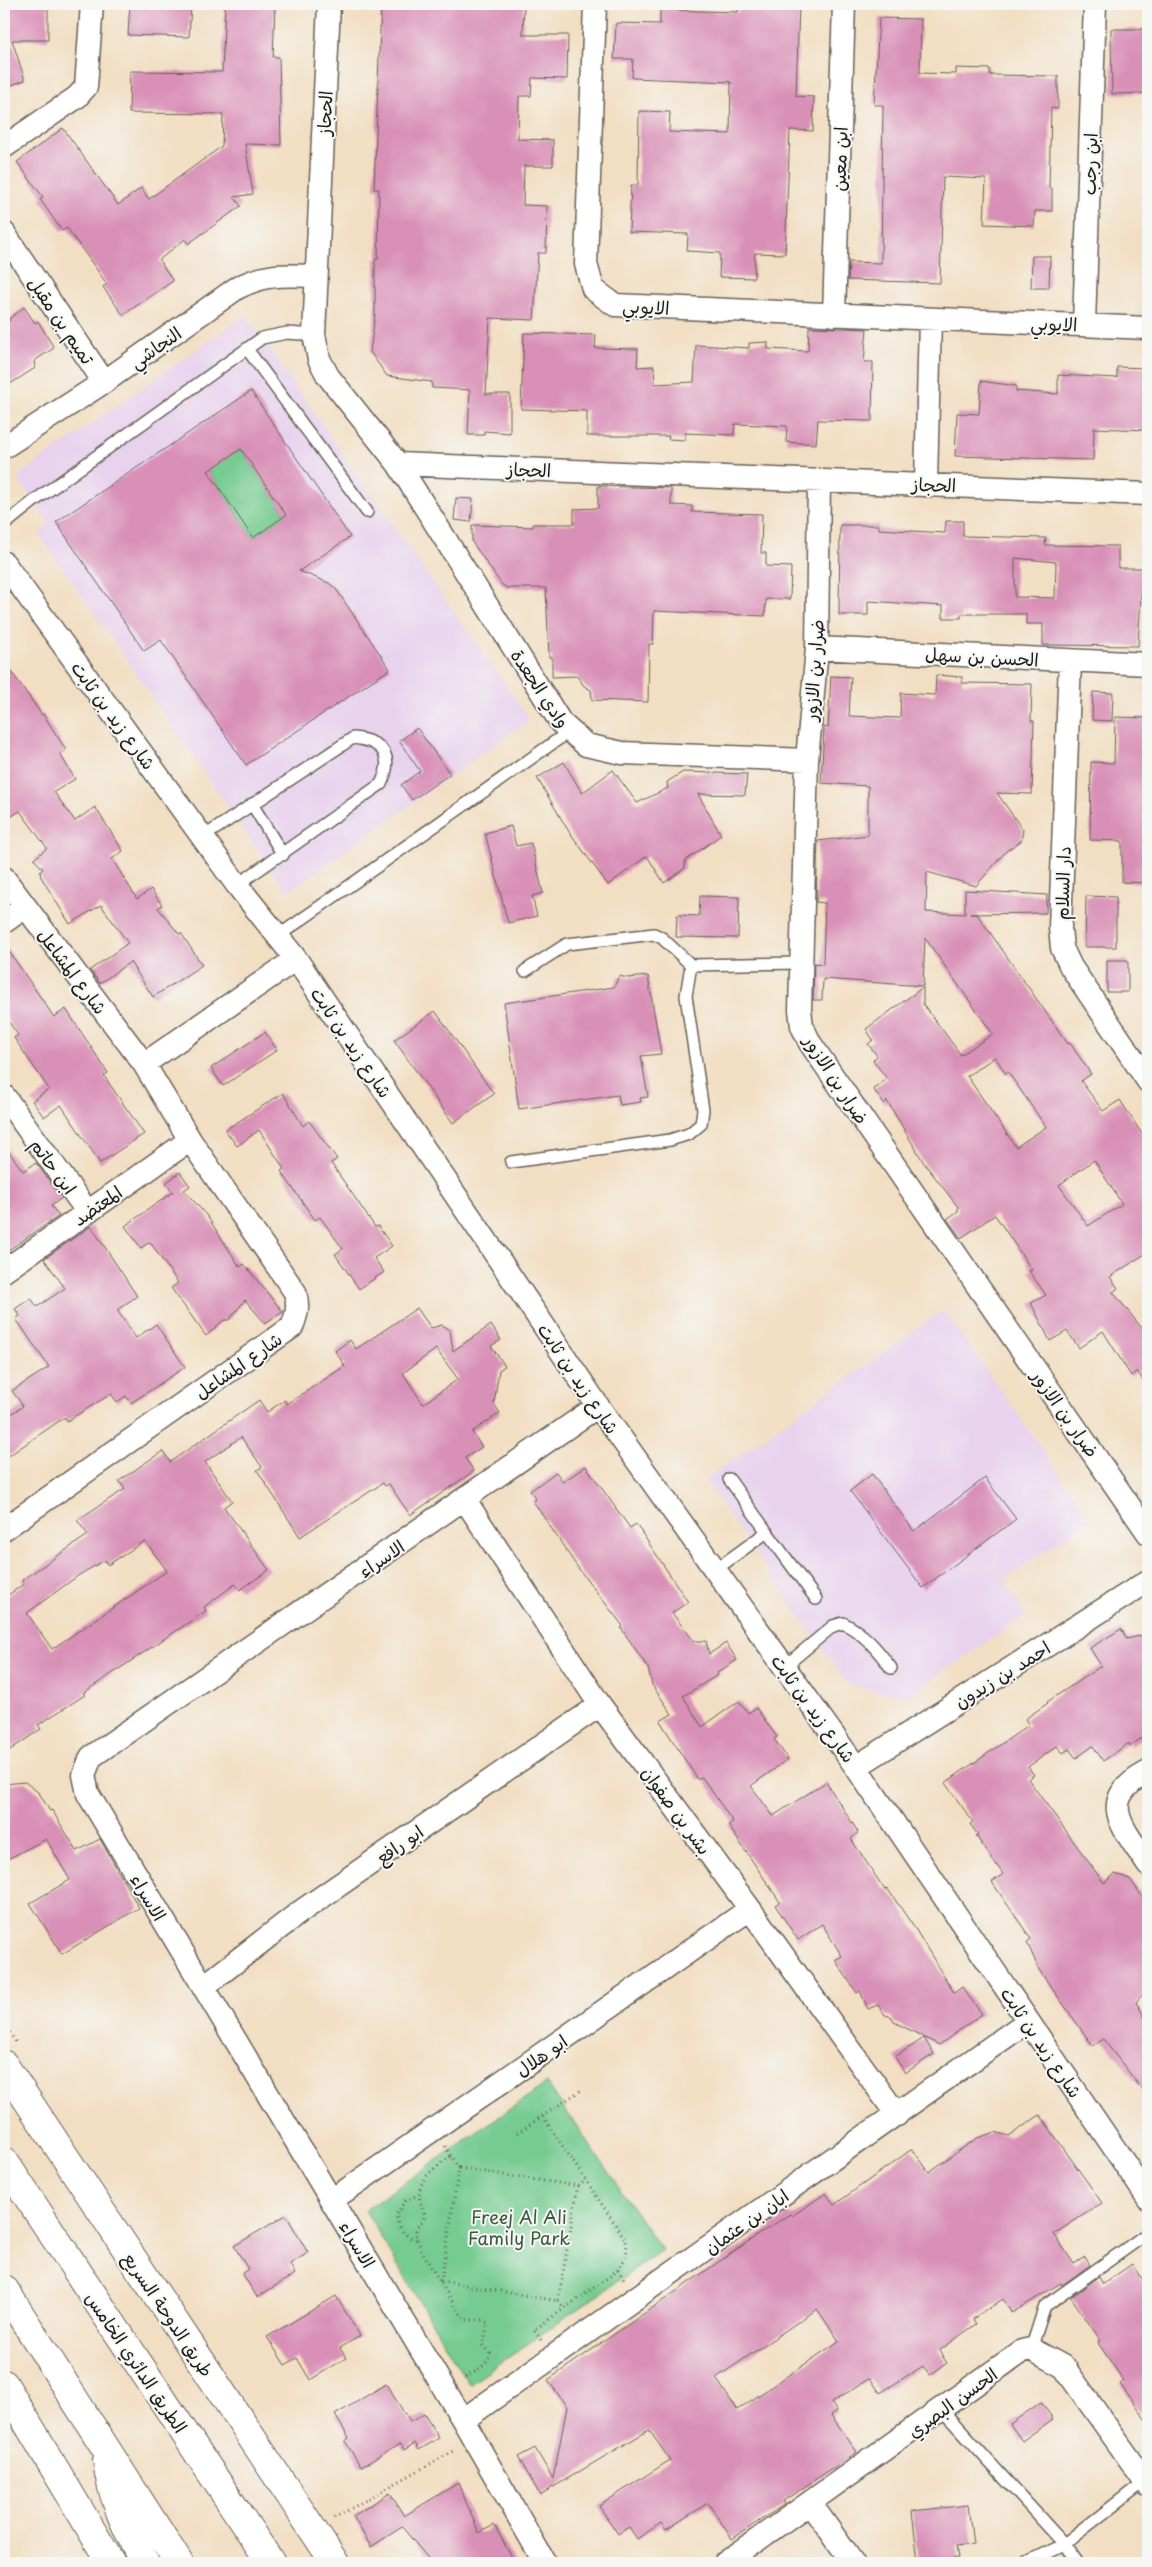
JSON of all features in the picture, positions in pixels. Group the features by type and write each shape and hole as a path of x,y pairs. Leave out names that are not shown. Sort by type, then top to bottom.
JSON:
{"main road":[{"name":"طريق الدوحة السريع","path":"4,2065 335,2563"},
{"name":"الطريق الدائري الخامس","path":"4,2161 271,2563"},
{"path":"4,2289 179,2563"},
{"path":"4,2384 111,2563"},
{"path":"106,2449 114,2496 122,2519 145,2563"}],"street":[{"path":"4,146 77,97 86,87 92,4"},
{"name":"الحجاز","path":"329,4 315,276 314,335 319,359 328,376 398,464 1148,494"},
{"name":"الايوبي","path":"595,4 586,264 594,289 614,305 1148,328"},
{"name":"ابن معين","path":"834,315 844,4"},
{"name":"ابن رجب","path":"1084,324 1095,4"},
{"name":"تميم بن مقبل","path":"4,233 104,382"},
{"name":"النجاشي","path":"4,447 104,382 237,288 257,278 280,275 315,276"},
{"path":"926,484 930,318"},
{"name":"وادي الجعدة","path":"398,464 561,722 586,745 622,753 807,760"},
{"name":"ضرار بن الازور","path":"820,480 817,648 807,760 800,1010 802,1026 810,1043 1148,1533"},
{"name":"شارع زيد بن ثابت","path":"4,563 202,837 296,959 598,1406 856,1767 1148,2198"},
{"name":"الحسن بن سهل","path":"817,648 1148,664"},
{"name":"دار السلام","path":"1070,660 1060,928 1062,948 1071,967 1148,1081"},
{"name":"شارع المشاعل","path":"4,878 144,1064 190,1140 295,1292 297,1310 292,1326 4,1529"},
{"path":"4,922 25,907"},
{"path":"144,1064 296,959"},
{"name":"ابن حاتم","path":"4,1096 87,1211"},
{"name":"المعتضد","path":"4,1271 190,1140"},
{"name":"الاسراء","path":"545,2563 464,2420 203,1987 88,1794 85,1785 86,1766 91,1757 465,1500 598,1406"},
{"name":"بشر بن صفوان","path":"465,1500 600,1706 750,1909 897,2115"},
{"name":"احمد بن زيدون","path":"856,1767 1148,1581"},
{"name":"ابو رافع","path":"203,1987 300,1912 600,1706"},
{"path":"1148,1772 1132,1780 1124,1788 1119,1798 1117,1810 1120,1820 1148,1865"},
{"name":"ابو هلال","path":"332,2200 750,1909"},
{"name":"ابان بن عثمان","path":"464,2420 1028,2021"},
{"path":"1031,2349 1064,2367 1147,2483"},
{"name":"الحسن البصري","path":"725,2563 811,2504 1022,2351 1031,2349"},
{"path":"811,2504 853,2563"}],"lane":[{"path":"4,525 34,501 262,338 274,334 300,333 314,335"},
{"path":"246,349 367,512"},
{"path":"278,936 570,731"},
{"path":"202,837 353,738 369,739 382,748 387,760 387,771 381,784 284,855 238,885"},
{"path":"252,804 284,855"},
{"path":"525,970 567,944 648,934 662,938 691,965 801,963"},
{"path":"511,1162 670,1140 689,1134 701,1124 703,1110 686,996 691,965"},
{"path":"729,1479 816,1599"},
{"path":"715,1570 767,1532"},
{"path":"784,1666 833,1626 843,1623 857,1630 875,1645 892,1668"},
{"path":"1031,2349 1045,2306 1148,2233"},
{"path":"942,2410 1064,2544 1078,2563"},
{"path":"1025,2563 1064,2544 1147,2483"}],"path":[{"path":"517,2133 583,2089"},
{"path":"543,2117 626,2240 627,2252 622,2264 613,2274 534,2330 552,2357"},
{"path":"441,2281 459,2168 451,2156 427,2174 422,2183 418,2195 425,2214 415,2232 416,2239 441,2281 466,2320 482,2320 488,2323 483,2345 490,2353 487,2363 446,2390"},
{"path":"459,2168 578,2186 586,2181"},
{"path":"558,2301 578,2186"},
{"path":"416,2239 410,2238 402,2231 396,2215 405,2201 418,2195"},
{"path":"441,2281 558,2301 564,2308"},
{"path":"329,2521 474,2439"}],"shaded area":[{"path":"245,315 530,720 287,892 39,534 49,525 17,477"},
{"path":"944,1310 1091,1519 1004,1580 1026,1615 906,1697 848,1685 704,1480"}],"green space":[{"path":"241,449 286,515 253,538 208,471"},
{"name":"Freej Al Ali Family Park","path":"547,2083 662,2250 469,2385 365,2210"}],"building":[{"path":"4,4 48,4 48,40 12,40 25,80 4,88"},
{"path":"130,4 191,4 189,37 128,35"},
{"path":"225,4 275,7 273,57 279,57 281,145 245,144 253,194 234,197 241,206 188,244 185,239 159,260 173,281 123,315 103,287 107,284 67,228 62,231 40,199 43,197 17,162 63,128 118,205 141,188 149,199 222,146 223,114 129,113 130,71 222,72"},
{"path":"381,4 524,4 523,35 568,35 567,79 532,78 531,96 519,96 518,139 553,140 553,166 524,166 523,205 547,206 546,253 538,253 534,320 490,318 486,394 510,394 510,433 484,431 484,435 468,435 470,390 432,388 432,382 387,376 370,352 375,315 375,259 378,259 379,189 374,189"},
{"path":"739,4 799,4 796,96 814,97 813,131 790,130 785,254 755,253 754,278 719,277 720,253 687,251 688,234 629,232 631,185 638,186 639,111 670,112 669,132 730,134 731,82 632,78 633,59 614,59 616,23 660,24 660,10 738,12"},
{"path":"879,18 921,19 920,73 956,74 956,68 990,69 990,75 1058,76 1058,109 1051,108 1049,188 1052,188 1052,211 1035,211 1034,226 984,224 986,179 943,177 940,283 848,280 849,262 881,263 883,105 874,105"},
{"path":"1111,29 1148,29 1148,93 1112,94"},
{"path":"1032,256 1050,256 1049,288 1031,288"},
{"path":"24,307 35,323 38,321 54,348 34,361 35,368 4,388 4,326 9,319"},
{"path":"809,327 867,329 864,362 873,362 872,421 818,420 816,444 786,442 787,426 735,424 734,435 685,433 685,440 668,439 669,436 587,436 587,411 521,409 524,333 596,335 595,348 638,349 637,367 654,366 655,384 694,382 696,345 749,348 749,343 768,342 768,349 808,351"},
{"path":"1117,367 1148,368 1148,430 1094,428 1093,460 955,456 957,413 979,414 981,381 1016,386 1016,391 1058,394 1058,375 1117,378"},
{"path":"251,391 350,537 299,571 329,583 336,589 390,669 246,765 161,640 144,651 56,522","holes":["241,449 286,515 253,538 208,471"]},
{"path":"598,486 671,488 671,505 692,506 692,512 762,514 761,553 766,553 766,566 791,567 790,599 766,599 765,616 654,611 653,644 649,644 648,702 592,700 591,690 584,686 577,676 552,677 552,657 549,657 546,588 507,588 502,585 472,542 472,525 533,527 533,524 574,524 574,509 598,508"},
{"path":"456,498 473,499 471,522 454,520"},
{"path":"946,521 963,521 963,536 1046,538 1045,545 1118,546 1118,568 1148,568 1148,595 1141,595 1138,646 1043,645 1043,624 1026,624 1026,614 961,614 961,618 943,618 943,606 868,601 868,615 839,615 840,525 879,525 879,529 945,533","holes":["1015,558 1056,562 1055,598 1015,597"]},
{"path":"4,661 43,714 66,750 60,754 75,779 54,792 75,821 95,807 123,851 112,859 137,899 151,889 162,905 158,908 179,934 181,933 202,965 153,997 130,962 100,983 90,970 128,943 101,905 70,924 41,877 40,872 43,869 34,859 47,848 20,811 4,821"},
{"path":"936,675 962,677 962,683 1032,684 1031,721 1034,721 1032,794 997,793 1023,830 1021,841 1006,851 976,886 927,872 926,912 965,914 965,890 1047,895 1046,913 970,914 977,914 1091,1074 1081,1081 1103,1111 1120,1100 1142,1134 1148,1131 1148,1252 1110,1277 1118,1288 1113,1292 1148,1336 1148,1388 1137,1371 1131,1376 1103,1331 1079,1348 1067,1331 1050,1341 1031,1303 1046,1295 1029,1271 1032,1270 995,1215 961,1238 947,1219 958,1211 958,1207 924,1163 887,1101 884,1104 873,1089 887,1079 873,1060 877,1056 868,1044 873,1040 866,1029 923,987 923,1004 961,1055 993,1034 925,938 923,986 823,979 822,1000 813,1000 814,963 823,964 825,903 816,902 818,841 868,835 868,786 821,783 824,727 828,728 831,676 851,677 849,716 900,718 901,693 935,695","holes":["995,1057 1006,1074 1008,1072 1046,1127 1016,1147 967,1076","1094,1160 1122,1204 1088,1226 1059,1185"]},
{"path":"1093,692 1113,693 1112,721 1092,720"},
{"path":"1115,717 1148,718 1148,883 1122,882 1122,841 1090,840 1091,762 1114,763"},
{"path":"417,728 450,774 412,800 401,785 420,771 399,741"},
{"path":"564,762 582,793 613,770 637,803 668,788 667,782 683,772 747,774 745,795 698,794 721,835 685,861 685,868 664,883 647,856 608,885 568,830 537,778"},
{"path":"511,826 516,846 531,843 543,893 532,896 537,916 508,923 485,833"},
{"path":"700,896 739,897 738,938 676,937 677,915 699,916"},
{"path":"1086,896 1116,897 1116,947 1085,947"},
{"path":"4,944 54,1017 66,1009 108,1073 104,1076 144,1134 100,1163 61,1105 44,1117 32,1101 49,1089 14,1038 18,1035 4,1015"},
{"path":"1107,960 1128,960 1128,992 1107,992"},
{"path":"619,976 628,978 648,976 661,1054 641,1056 648,1097 640,1098 641,1102 620,1105 618,1095 519,1109 504,1003 614,987"},
{"path":"435,1011 494,1094 453,1123 394,1040"},
{"path":"265,1032 277,1050 223,1086 211,1068"},
{"path":"283,1093 303,1126 309,1121 337,1159 331,1163 375,1227 378,1226 392,1246 374,1258 384,1272 359,1289 335,1254 343,1249 320,1217 315,1220 281,1171 284,1169 259,1130 237,1146 225,1130"},
{"path":"4,1145 23,1171 36,1163 62,1198 51,1206 59,1216 4,1253"},
{"path":"180,1172 190,1186 184,1190 207,1216 240,1267 244,1264 283,1312 265,1323 245,1300 229,1320 224,1320 206,1336 171,1288 178,1283 150,1242 141,1248 125,1226 173,1192 166,1183"},
{"path":"91,1226 137,1296 117,1310 136,1338 156,1324 185,1367 131,1403 126,1396 117,1402 111,1394 67,1421 65,1417 4,1459 4,1419 23,1406 12,1391 49,1367 16,1319 20,1316 15,1309 31,1298 37,1307 65,1288 44,1259"},
{"path":"417,1308 431,1328 442,1325 450,1330 453,1351 491,1325 501,1340 491,1346 505,1366 499,1370 494,1404 500,1413 472,1432 482,1447 465,1458 474,1471 410,1515 389,1484 385,1486 383,1483 300,1537 257,1470 262,1467 241,1437 205,1462 232,1501 224,1507 269,1570 240,1590 235,1584 204,1607 206,1611 83,1693 85,1695 38,1725 41,1729 4,1754 4,1598 24,1584 22,1580 88,1535 77,1520 125,1489 119,1481 163,1451 170,1462 259,1400 267,1412 285,1400 287,1404 345,1366 335,1351 350,1340 356,1349","holes":["436,1349 458,1379 423,1404 403,1373","145,1541 167,1571 52,1649 27,1613 79,1575 105,1560 108,1565"]},
{"path":"586,1466 630,1528 636,1524 688,1602 672,1613 694,1641 706,1641 709,1654 726,1643 737,1660 717,1673 718,1675 683,1696 702,1727 739,1701 748,1713 756,1708 777,1737 774,1739 788,1759 751,1786 773,1816 826,1782 858,1832 851,1839 885,1890 887,1888 916,1930 954,1993 962,1987 982,2014 939,2045 894,2022 892,2017 885,2015 878,2005 868,2009 860,1991 857,1993 835,1960 842,1956 822,1924 798,1940 775,1905 780,1902 728,1825 733,1822 702,1777 698,1780 660,1721 672,1714 652,1685 648,1668 621,1628 623,1626 578,1568 533,1501 536,1499 530,1491 556,1472 563,1482"},
{"path":"872,1474 914,1531 985,1478 1016,1519 923,1588 850,1491"},
{"path":"1121,1629 1127,1639 1148,1634 1148,1734 1130,1746 1129,1743 1103,1761 1093,1746 1076,1758 1069,1749 1063,1753 1057,1746 1028,1767 1034,1775 1028,1779 1104,1883 1115,1874 1130,1879 1148,1905 1148,1988 1136,2002 1148,2023 1148,2097 1103,2039 1093,2046 1039,1970 1027,1942 1031,1939 992,1882 1003,1874 976,1836 978,1835 970,1824 973,1822 945,1783 1029,1725 1025,1719 1101,1666 1090,1648"},
{"path":"25,1782 39,1793 50,1811 52,1810 77,1851 100,1839 139,1908 62,1954 30,1903 70,1880 46,1839 4,1861 4,1784"},
{"path":"924,2038 934,2054 905,2073 895,2057"},
{"path":"1040,2115 1102,2203 1054,2234 1074,2264 1085,2257 1090,2265 1062,2285 1061,2283 1012,2313 1003,2299 973,2319 976,2324 939,2351 947,2363 930,2375 923,2366 880,2393 870,2378 831,2403 837,2411 831,2415 857,2452 783,2501 785,2504 732,2539 708,2503 666,2530 661,2523 637,2539 629,2527 618,2534 599,2506 670,2460 649,2430 540,2495 518,2457 535,2448 553,2479 567,2407 548,2380 762,2232 790,2214 792,2216 826,2193 834,2205 912,2149 929,2172 977,2138 995,2132 1009,2136","holes":["817,2309 839,2341 737,2410 716,2378"]},
{"path":"286,2215 308,2253 290,2264 295,2274 257,2297 242,2273 248,2269 234,2246"},
{"path":"1132,2264 1148,2287 1148,2423 1120,2384 1124,2381 1098,2343 1101,2341 1071,2297 1099,2277 1103,2284"},
{"path":"336,2296 360,2336 340,2348 346,2358 310,2380 297,2358 285,2365 267,2337"},
{"path":"386,2384 410,2422 424,2414 439,2438 419,2450 415,2443 404,2450 400,2444 361,2467 345,2441 349,2438 335,2415"},
{"path":"1041,2402 1053,2419 1022,2441 1010,2424"},
{"path":"458,2483 479,2533 494,2525 515,2563 432,2563 402,2527 371,2547 353,2516 390,2493 404,2516"},
{"path":"968,2505 973,2544 956,2546 958,2558 918,2562 912,2511"}]}
